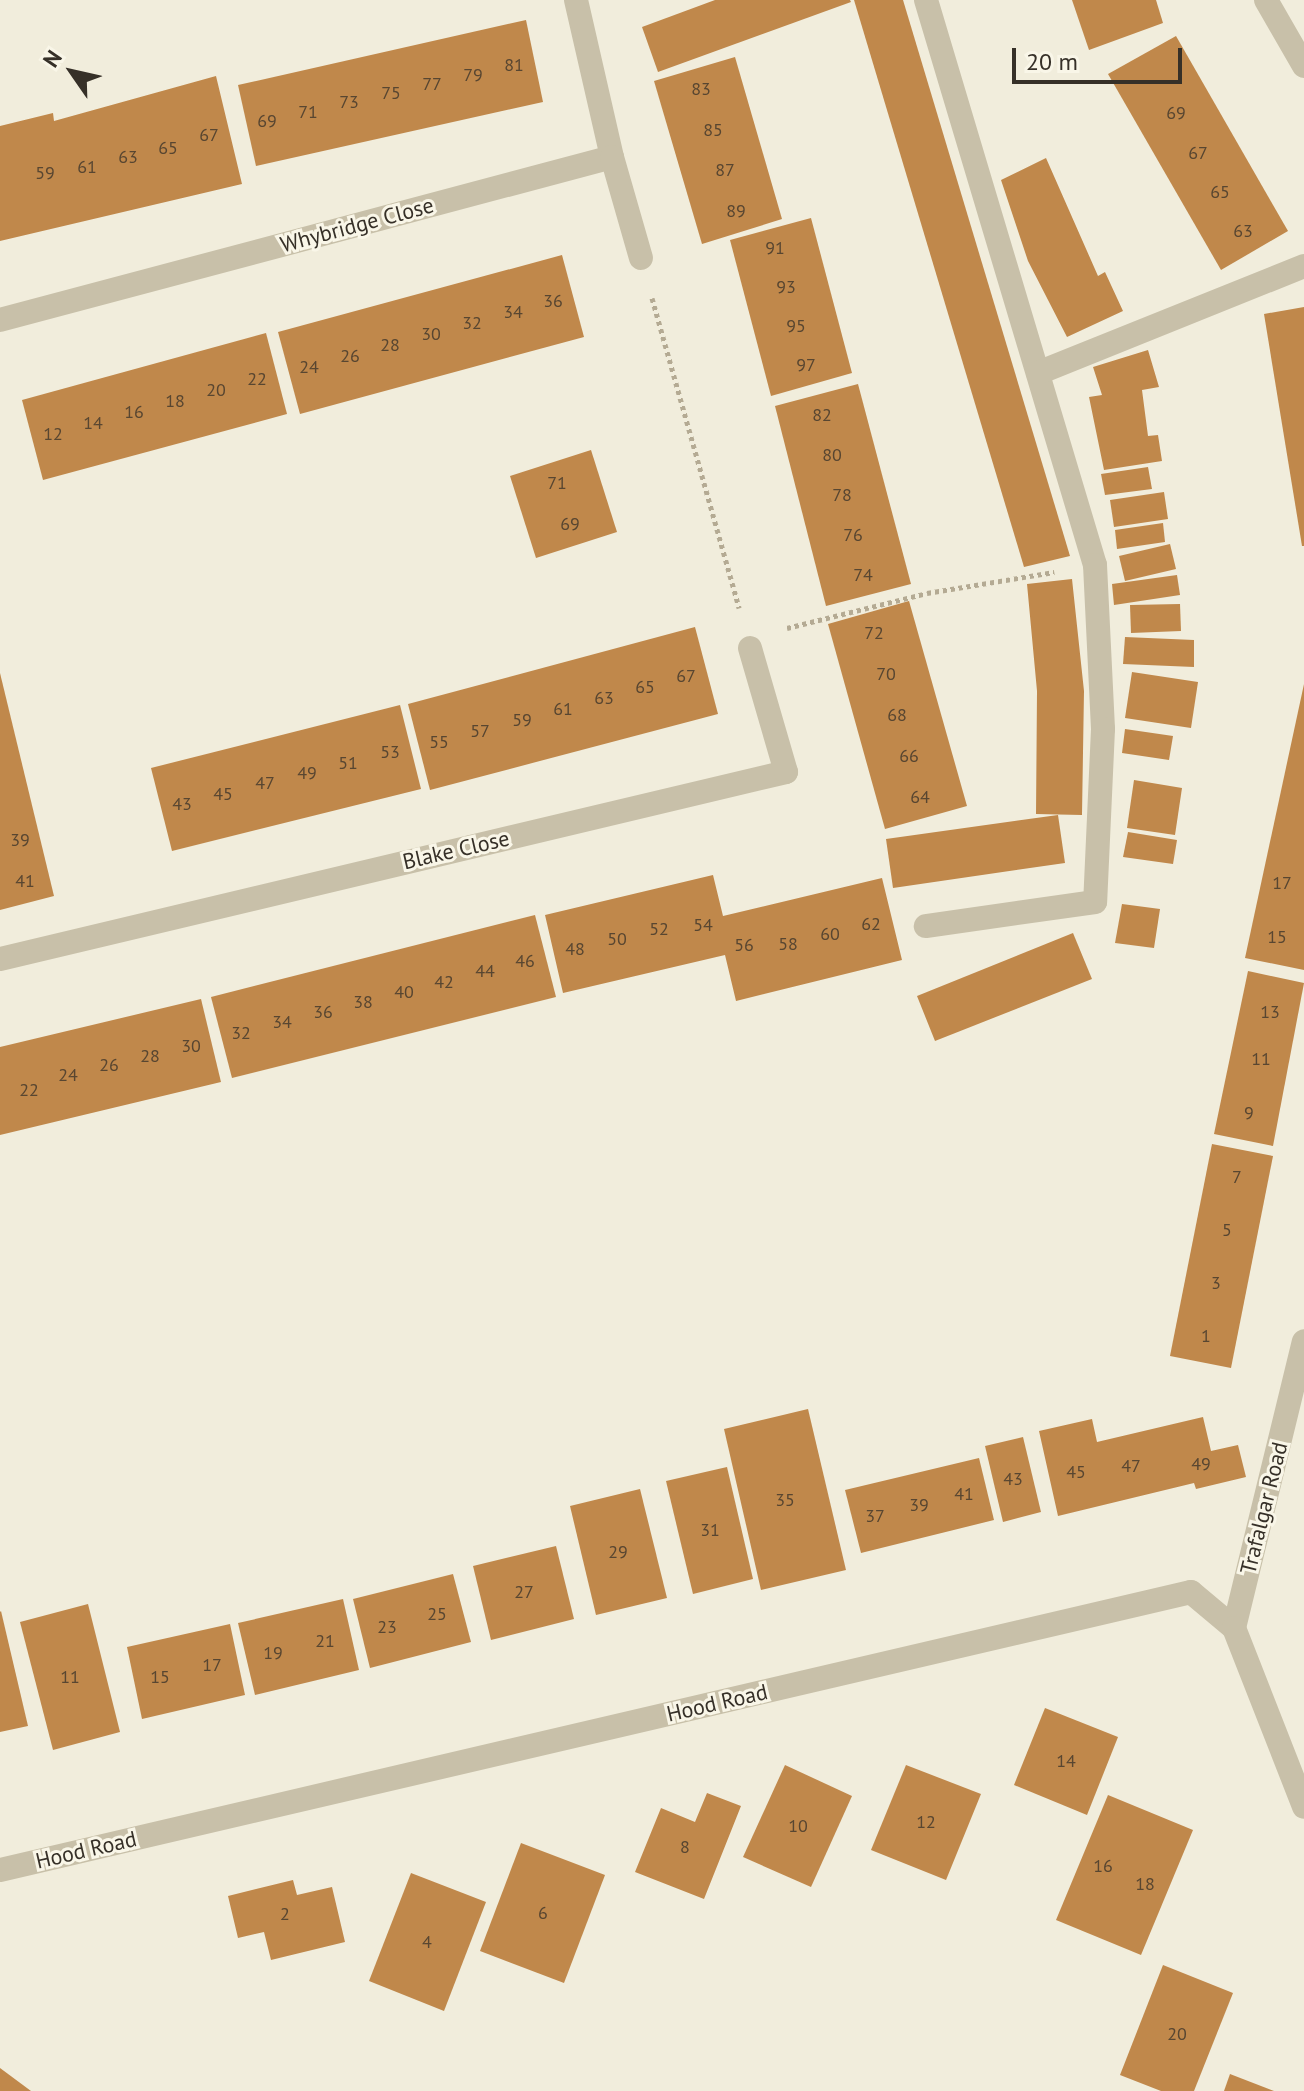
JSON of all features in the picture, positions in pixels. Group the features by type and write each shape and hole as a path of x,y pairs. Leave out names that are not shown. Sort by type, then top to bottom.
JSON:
{"street":[{"path":"576,0 612,157 641,258"},
{"path":"926,0 1095,565 1103,729 1095,902 926,926"},
{"path":"1266,0 1304,66"},
{"name":"Whybridge Close","path":"0,320 612,157"},
{"path":"1038,373 1304,266"},
{"name":"Blake Close","path":"0,959 786,772 749,643"},
{"name":"Trafalgar Road","path":"1234,1628 1304,1341"},
{"name":"Hood Road","path":"0,1870 1191,1592 1234,1628 1304,1807"}],"path":[{"path":"641,258 749,643 927,593 1095,565"}],"building":[{"path":"715,0 851,2 658,72 642,27"},
{"path":"854,0 903,0 1070,556 1024,567"},
{"path":"1072,0 1156,0 1163,23 1089,50"},
{"path":"526,20 543,102 256,166 238,85"},
{"path":"1176,36 1288,231 1221,270 1108,74"},
{"path":"735,57 782,219 702,244 654,81"},
{"path":"216,76 242,184 0,241 0,126 53,113 54,121"},
{"path":"1046,158 1098,276 1105,272 1123,311 1067,337 1028,261 1001,180"},
{"path":"811,218 852,373 771,396 730,240"},
{"path":"562,255 584,337 300,414 278,332"},
{"path":"1304,307 1304,546 1302,546 1264,314"},
{"path":"266,333 287,414 43,480 22,400"},
{"path":"1148,350 1159,387 1142,390 1148,436 1158,435 1162,461 1104,470 1089,397 1102,395 1093,367"},
{"path":"858,384 911,584 826,606 775,406"},
{"path":"591,450 617,532 536,558 510,476"},
{"path":"1148,467 1152,489 1105,495 1101,474"},
{"path":"1164,492 1168,519 1114,527 1110,500"},
{"path":"1163,523 1165,542 1117,549 1115,530"},
{"path":"1170,544 1176,569 1125,581 1119,556"},
{"path":"1177,575 1180,595 1114,605 1112,584"},
{"path":"1072,579 1084,691 1082,815 1036,814 1037,691 1027,584"},
{"path":"909,601 967,806 885,829 828,624"},
{"path":"1180,604 1181,631 1131,633 1130,605"},
{"path":"695,627 718,714 430,790 408,704"},
{"path":"1125,637 1194,640 1194,667 1123,664"},
{"path":"1132,672 1198,682 1191,728 1125,718"},
{"path":"0,673 54,896 0,910"},
{"path":"1304,684 1304,970 1245,958"},
{"path":"400,705 421,789 172,851 151,768"},
{"path":"1125,729 1173,736 1169,760 1122,753"},
{"path":"1134,780 1182,788 1175,835 1127,828"},
{"path":"1058,815 1065,863 893,888 886,839"},
{"path":"1128,832 1177,840 1173,864 1123,857"},
{"path":"713,875 723,916 882,878 902,960 736,1001 725,955 563,993 545,915"},
{"path":"1122,904 1160,909 1154,948 1115,943"},
{"path":"535,915 556,997 232,1078 211,997"},
{"path":"1073,933 1092,979 935,1041 917,996"},
{"path":"1248,971 1304,983 1273,1146 1214,1134"},
{"path":"201,999 221,1082 0,1135 0,1047"},
{"path":"1212,1144 1273,1156 1231,1368 1170,1356"},
{"path":"808,1409 846,1570 761,1590 724,1429"},
{"path":"1203,1417 1211,1451 1238,1445 1246,1477 1196,1489 1194,1483 1058,1516 1039,1431 1092,1419 1097,1442"},
{"path":"1023,1437 1041,1512 1003,1522 985,1446"},
{"path":"979,1458 994,1520 861,1553 845,1490"},
{"path":"727,1467 753,1579 693,1594 666,1481"},
{"path":"640,1489 667,1598 596,1615 570,1506"},
{"path":"556,1546 574,1619 491,1640 473,1566"},
{"path":"453,1574 471,1642 370,1668 353,1599"},
{"path":"343,1599 359,1670 255,1695 238,1623"},
{"path":"88,1604 120,1732 53,1750 20,1622"},
{"path":"0,1612 28,1726 0,1732"},
{"path":"230,1624 245,1695 142,1719 127,1647"},
{"path":"1045,1708 1118,1737 1087,1815 1014,1785"},
{"path":"785,1765 852,1796 811,1887 743,1857"},
{"path":"906,1765 981,1794 946,1880 871,1850"},
{"path":"707,1793 741,1806 704,1899 635,1872 661,1808 695,1822"},
{"path":"1108,1795 1193,1830 1141,1955 1056,1920"},
{"path":"521,1843 605,1875 564,1983 480,1951"},
{"path":"411,1873 486,1902 444,2011 369,1981"},
{"path":"293,1880 297,1895 332,1887 345,1942 271,1960 264,1932 238,1938 228,1896"},
{"path":"1163,1965 1233,1993 1194,2091 1161,2091 1120,2075"},
{"path":"0,2068 31,2091 0,2091"},
{"path":"1230,2074 1274,2091 1224,2091"}]}
